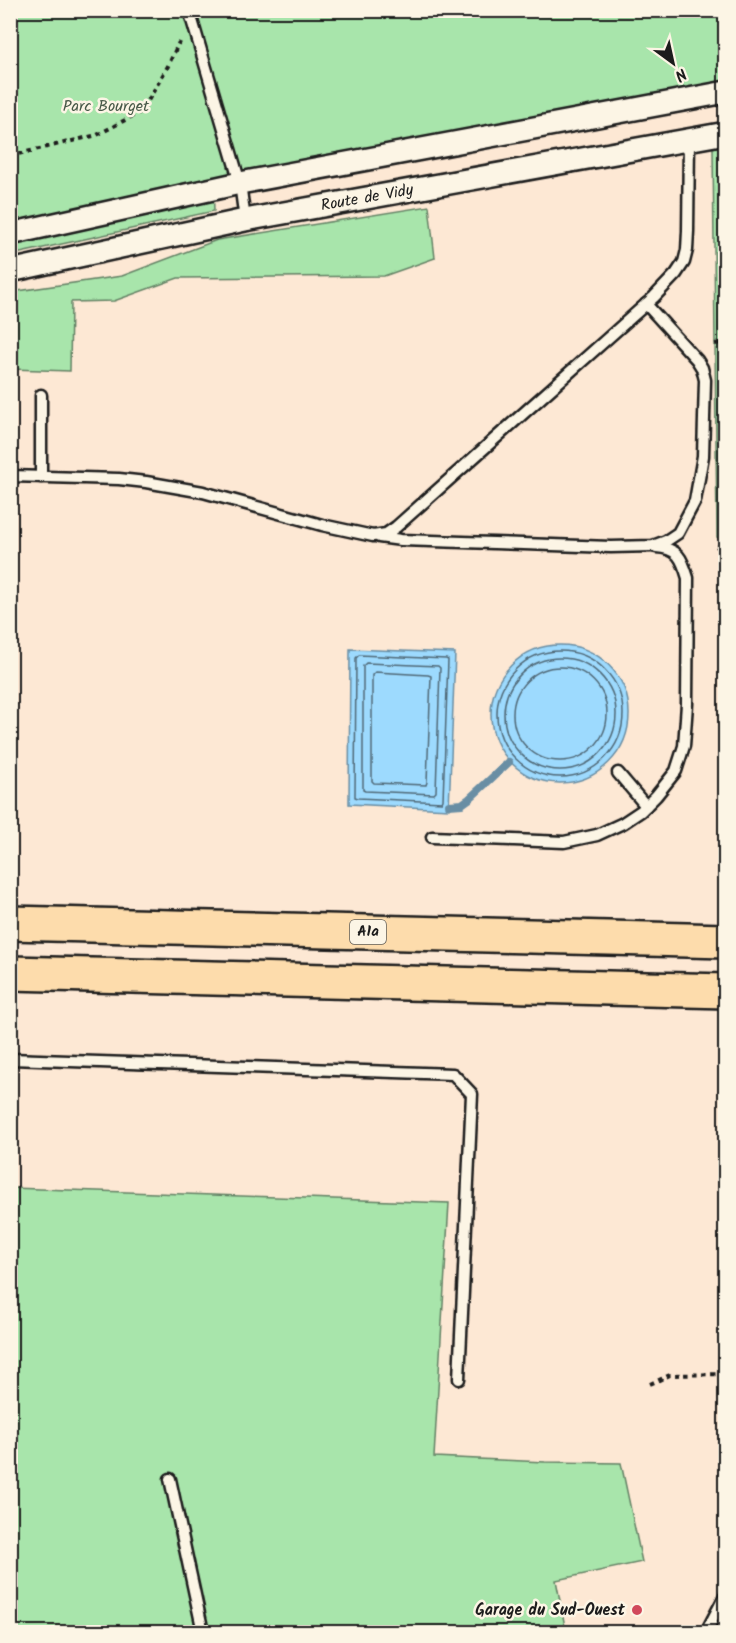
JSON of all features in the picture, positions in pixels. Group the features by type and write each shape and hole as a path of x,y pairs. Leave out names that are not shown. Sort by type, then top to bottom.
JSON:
{"highway":[{"name":"A1a","path":"10,923 726,941"},
{"path":"10,973 726,991"}],"street":[{"path":"10,234 240,183 726,92"},
{"name":"Route de Vidy","path":"10,271 245,220 726,133"}],"lane":[{"path":"190,14 240,183 245,220"},
{"path":"374,536 386,534 396,526 646,304 676,274 684,262 688,231 689,140"},
{"path":"646,304 697,360 705,380 703,456 695,501 678,533 653,546"},
{"path":"41,395 41,477"},
{"path":"10,476 120,479 146,482 203,492 322,525 401,540 611,547 653,546 668,548 677,554 684,564 688,578 687,704 684,746 675,771 656,796 623,823 597,835 564,842 432,837"},
{"path":"618,773 646,806"},
{"path":"10,1059 453,1074 472,1094 459,1379"},
{"path":"170,1479 202,1632"},
{"path":"706,1632 726,1594"}],"path":[{"path":"10,156 98,135 142,111 168,66 190,14"},
{"path":"715,344 726,342"},
{"path":"717,549 726,536"},
{"path":"650,1384 670,1375 726,1374"}],"green space":[{"name":"Parc Bourget","path":"10,11 725,11 725,83 213,181 214,211 11,255"},
{"path":"726,144 725,542 717,537 713,148"},
{"path":"429,206 435,258 384,276 178,278 114,301 71,302 70,371 11,369 11,292 122,276 217,240"},
{"path":"11,1188 449,1203 434,1457 621,1463 642,1562 556,1580 566,1632 11,1632"}],"water":[{"path":"560,645 587,650 599,656 609,665 618,675 624,687 629,714 624,741 618,753 609,763 599,772 587,778 560,783 533,778 521,772 511,763 502,753 496,741 491,714 496,687 502,675 511,665 521,656 533,650"},
{"path":"350,649 455,653 449,809 349,804"}],"waterway":[{"path":"449,805 462,804 469,799 509,762"}],"place":[{"name":"Garage du Sud-Ouest","path":"637,1610"}]}
